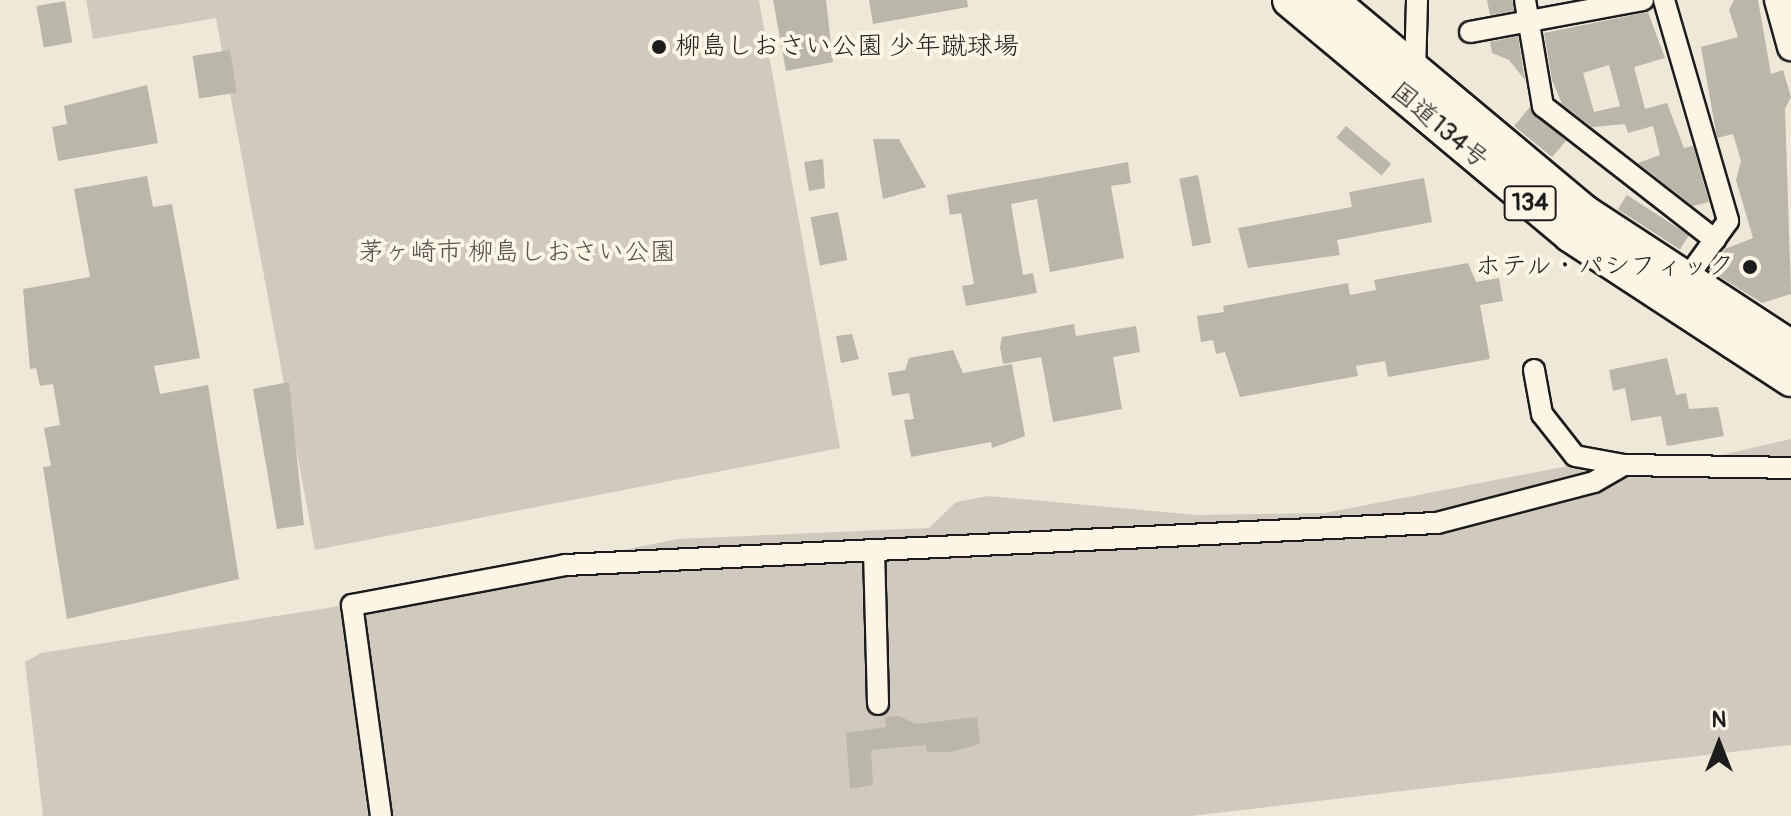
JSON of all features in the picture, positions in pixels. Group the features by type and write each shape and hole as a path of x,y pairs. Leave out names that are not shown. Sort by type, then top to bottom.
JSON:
{"highway":[{"name":"国道134号","path":"1290,0 1571,235 1791,379"},
{"name":"国道134号","path":"1330,0 1585,213 1684,282 1791,348"}],"street":[{"path":"1415,72 1417,0"},
{"path":"1525,0 1543,106 1715,240"},
{"path":"1470,32 1643,0"},
{"path":"1664,0 1728,221 1684,282"},
{"path":"1778,0 1791,47"},
{"path":"1534,370 1542,414 1564,446 1624,465 1791,468"},
{"path":"381,816 352,605 565,565 1437,523 1594,482 1624,465"},
{"path":"874,550 878,704"}],"green space":[{"name":"茅ヶ崎市 柳島しおさい公園","path":"86,0 759,0 840,448 315,550 216,18 93,39"},
{"path":"1791,439 1791,745 1191,816 43,816 25,662 41,653 328,608 678,539 929,528 956,502 988,496 1197,515 1325,513 1578,464 1622,478"}],"building":[{"path":"773,0 826,0 833,62 786,71"},
{"path":"869,0 967,0 968,7 873,24"},
{"path":"1487,0 1512,0 1514,11 1490,15"},
{"path":"1734,0 1758,0 1771,74 1783,70 1791,97 1785,109 1791,294 1762,303 1709,270 1725,249 1753,238 1736,180 1741,161 1733,134 1717,138 1701,47 1738,37 1729,10"},
{"path":"65,1 72,42 44,47 36,6"},
{"path":"1648,12 1665,58 1634,67 1645,109 1667,103 1684,148 1693,146 1709,202 1693,206 1638,163 1660,155 1653,126 1628,133 1625,124 1592,127 1562,104 1552,80 1544,33","holes":["1609,65 1620,106 1594,112 1583,73"]},
{"path":"1518,36 1525,80 1509,60 1492,53 1490,42"},
{"path":"230,50 237,92 199,98 192,56"},
{"path":"147,85 158,143 58,161 52,127 67,124 64,106"},
{"path":"1530,107 1566,141 1552,157 1514,126"},
{"path":"1346,126 1391,164 1382,175 1336,137"},
{"path":"873,139 899,139 926,187 883,199"},
{"path":"823,159 825,188 809,191 804,162"},
{"path":"1128,162 1131,183 1111,186 1124,258 1050,272 1037,199 1011,204 1023,275 1033,273 1037,293 966,306 962,286 974,284 961,213 950,215 947,195"},
{"path":"1198,175 1211,243 1193,246 1179,179"},
{"path":"147,176 153,207 172,204 200,358 154,366 160,394 208,385 239,579 67,619 43,467 51,466 44,428 60,425 53,384 40,386 36,368 30,369 23,289 90,277 74,189"},
{"path":"1424,178 1432,222 1337,240 1340,255 1248,268 1238,228 1352,207 1349,192"},
{"path":"1627,195 1689,235 1680,250 1618,209"},
{"path":"838,212 847,260 820,265 811,217"},
{"path":"1468,263 1476,282 1499,278 1503,301 1480,305 1490,359 1388,377 1385,361 1356,366 1358,376 1240,397 1225,352 1216,354 1213,340 1201,342 1197,316 1224,312 1223,306 1348,283 1350,295 1376,290 1374,280"},
{"path":"1074,324 1076,336 1136,326 1140,352 1113,357 1122,409 1053,422 1041,357 1003,364 1002,337"},
{"path":"852,334 859,359 841,363 836,336"},
{"path":"953,350 963,373 1012,364 1025,436 992,448 991,442 911,457 904,420 914,419 909,393 892,396 888,373 905,370 909,358"},
{"path":"1667,358 1676,395 1686,393 1689,409 1718,407 1724,436 1667,446 1661,416 1631,421 1625,388 1613,391 1609,370"},
{"path":"289,382 304,525 277,529 253,389"},
{"path":"899,716 916,724 977,717 980,744 951,752 927,752 926,745 871,750 873,785 850,789 846,733 886,727 885,717"}],"place":[{"name":"柳島しおさい公園 少年蹴球場","path":"659,47"},
{"name":"ホテル・パシフィック","path":"1750,267"}]}
